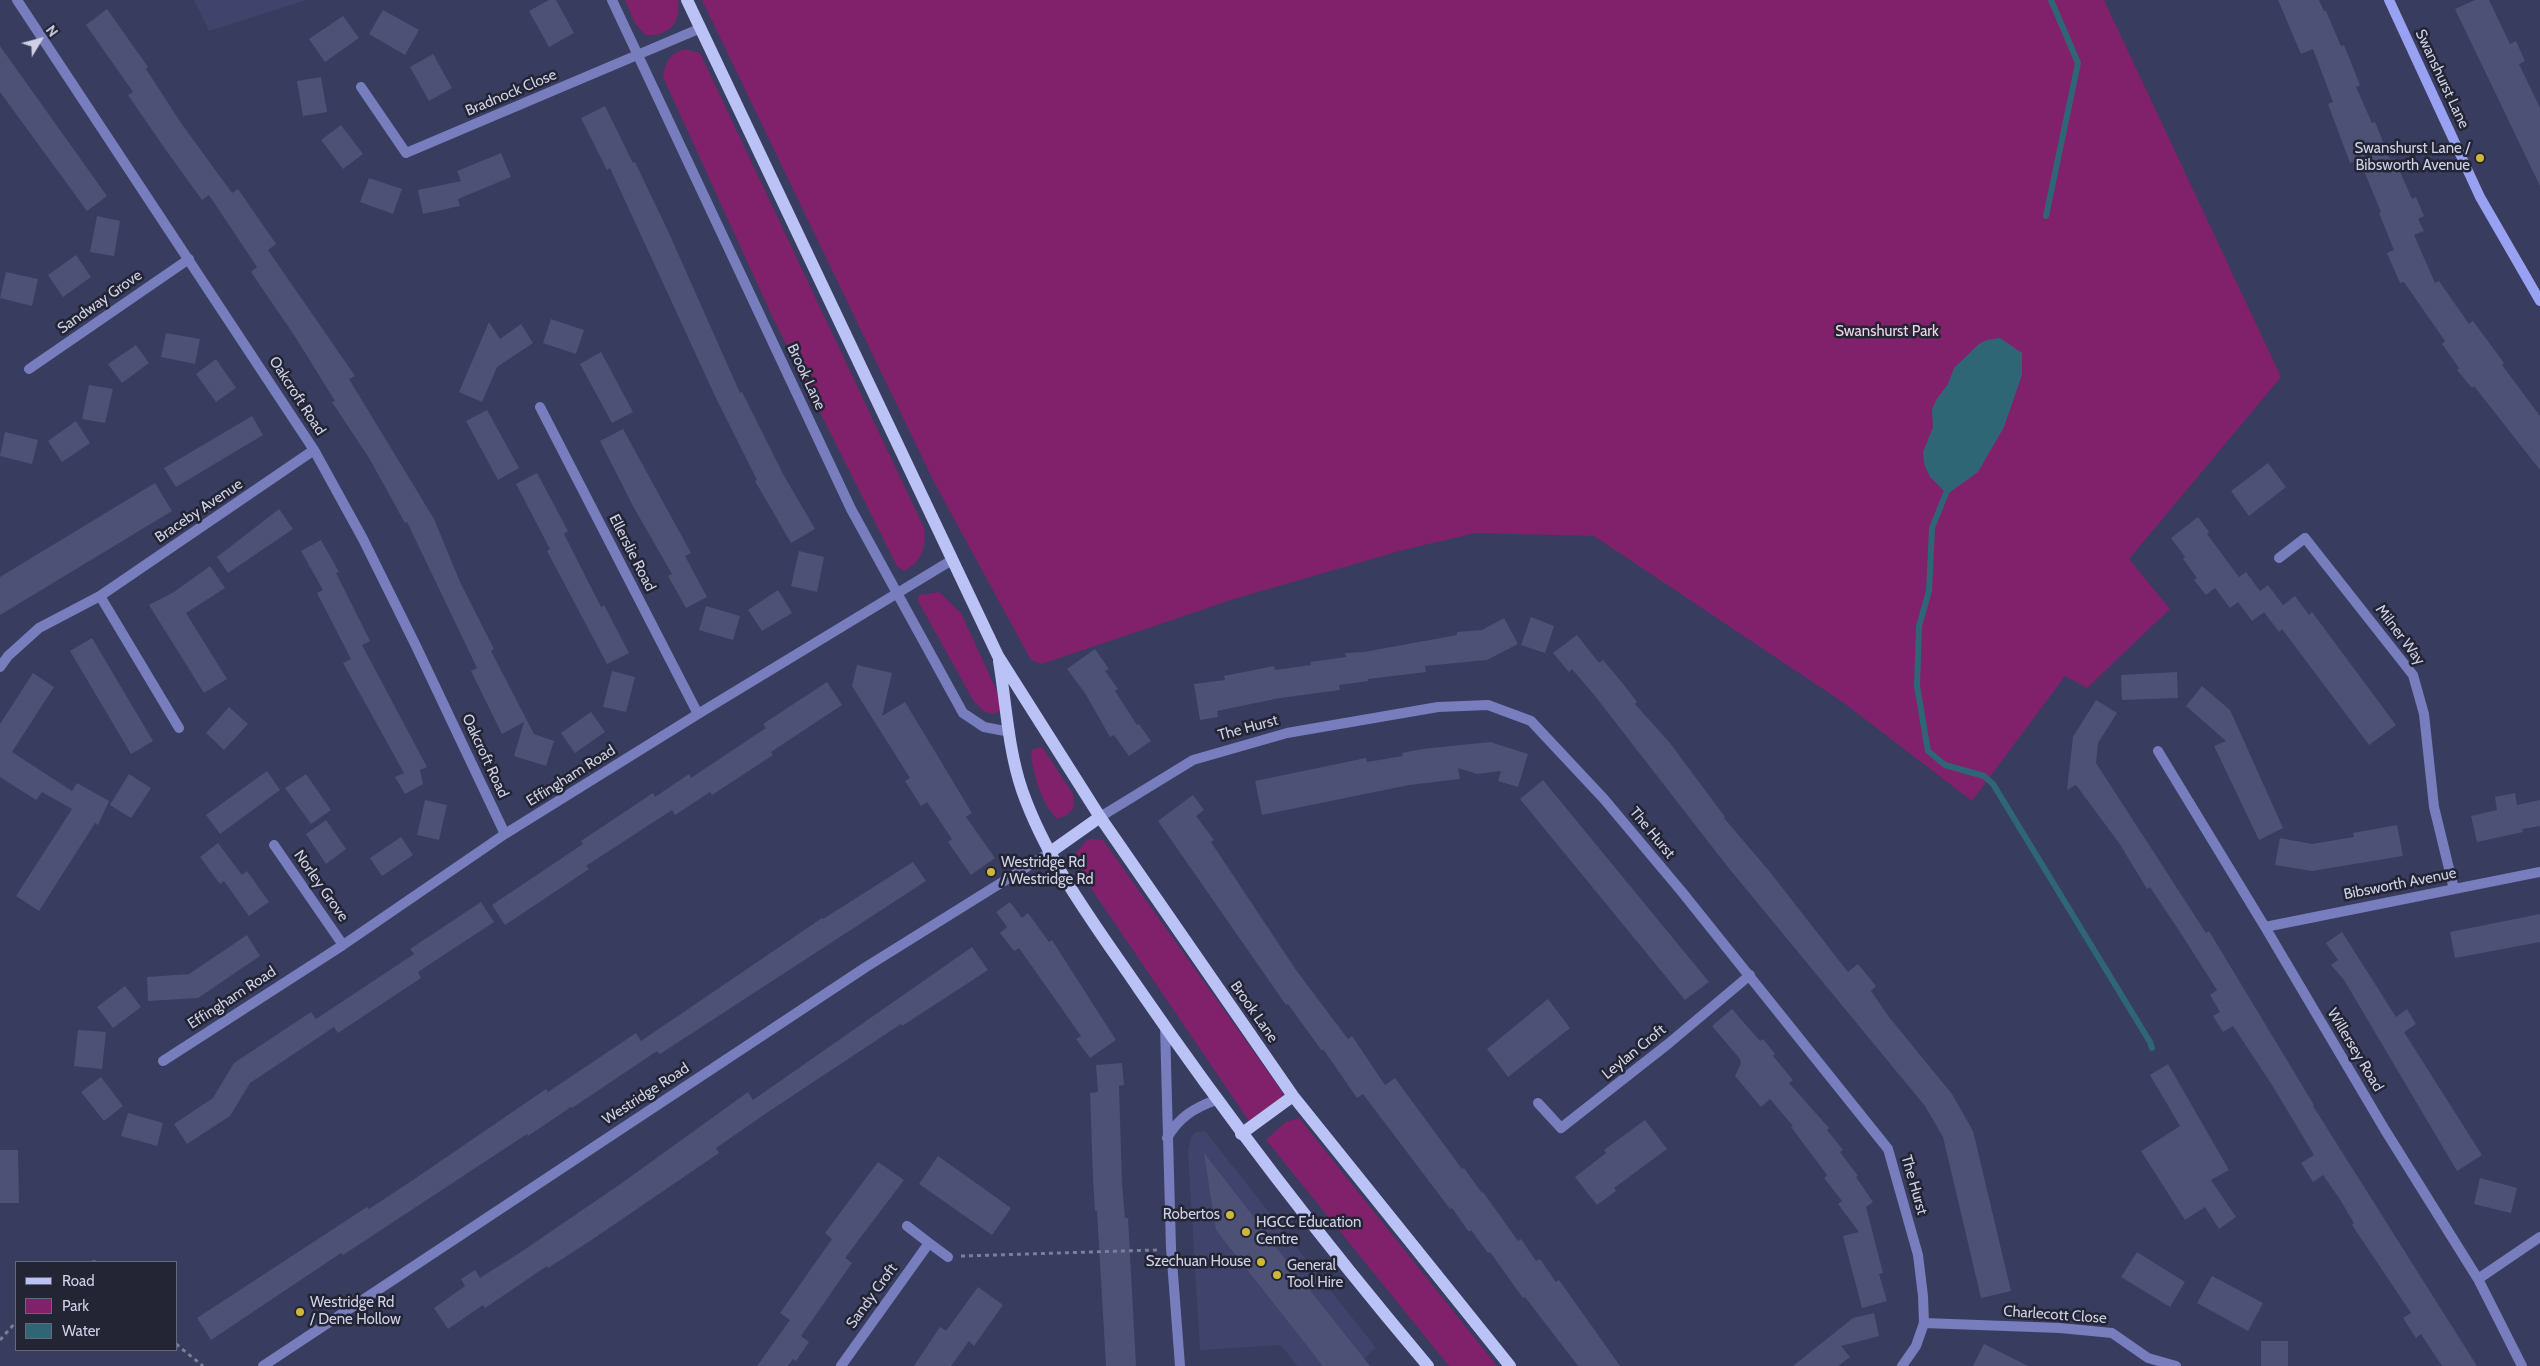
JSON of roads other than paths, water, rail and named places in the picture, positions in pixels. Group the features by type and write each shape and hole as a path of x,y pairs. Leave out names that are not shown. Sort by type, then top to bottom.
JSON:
{"main road":[{"name":"Brook Lane","path":"687,0 998,656 1100,818 1293,1096 1510,1366"},
{"name":"Swanshurst Lane","path":"2389,0 2480,197 2540,301"},
{"name":"Brook Lane","path":"998,656 1010,732 1022,790 1050,852 1090,917 1241,1134 1348,1270 1428,1366"},
{"path":"1050,852 1100,818"},
{"path":"1241,1134 1293,1096"}],"street":[{"name":"Oakcroft Road","path":"17,0 314,450 363,539 505,834"},
{"name":"Brook Lane","path":"612,0 850,509 963,713 984,727 1010,732"},
{"name":"Bradnock Close","path":"361,87 406,153 701,28"},
{"name":"Sandway Grove","path":"29,369 189,259"},
{"name":"Ellerslie Road","path":"540,407 698,714"},
{"name":"Braceby Avenue","path":"0,667 8,656 39,628 100,596 314,450"},
{"name":"Milner Way","path":"2279,558 2305,538 2413,675 2424,714 2434,807 2454,889"},
{"name":"Effingham Road","path":"163,1061 343,945 505,834 952,560"},
{"path":"100,596 179,728"},
{"name":"The Hurst","path":"1100,818 1193,760 1287,733 1438,707 1488,705 1531,721 1604,799 1750,975 1888,1149 1918,1255 1924,1323 1916,1346 1902,1366"},
{"name":"Willersey Road","path":"2158,751 2385,1130 2478,1279 2522,1366"},
{"name":"Norley Grove","path":"274,845 343,945"},
{"name":"Westridge Road","path":"263,1366 850,978 1050,852"},
{"name":"Bibsworth Avenue","path":"2265,927 2540,872"},
{"name":"Leylan Croft","path":"1538,1103 1561,1128 1668,1044 1750,975"},
{"path":"1165,1026 1166,1138 1171,1248 1180,1366"},
{"path":"1166,1138 1175,1123 1197,1107 1216,1100"},
{"path":"907,1226 948,1257"},
{"path":"2478,1279 2540,1237"},
{"name":"Sandy Croft","path":"841,1366 929,1243"},
{"name":"Charlecott Close","path":"1924,1323 2060,1328 2112,1333 2148,1358 2176,1366"}],"water":[{"path":"2000,338 2022,353 2022,375 2004,427 1978,472 1949,493 1946,493 1930,477 1924,464 1923,452 1933,427 1932,410 1936,400 1948,384 1954,368 1979,344 1987,340"}],"waterway":[{"path":"2046,216 2078,63 2051,0"},
{"path":"1946,493 1932,528 1929,591 1919,626 1917,686 1928,751 1945,765 1984,776 1993,784 2152,1048"}],"place":[{"name":"Swanshurst Lane / Bibsworth Avenue","path":"2480,158"},
{"name":"Westridge Rd / Westridge Rd","path":"991,872"},
{"name":"Robertos","path":"1230,1215"},
{"name":"HGCC Education Centre","path":"1246,1232"},
{"name":"Szechuan House","path":"1261,1262"},
{"name":"General Tool Hire","path":"1277,1275"},
{"name":"Westridge Rd / Dene Hollow","path":"300,1312"}],"park label":[{"name":"Swanshurst Park","path":"1887,332"}]}
